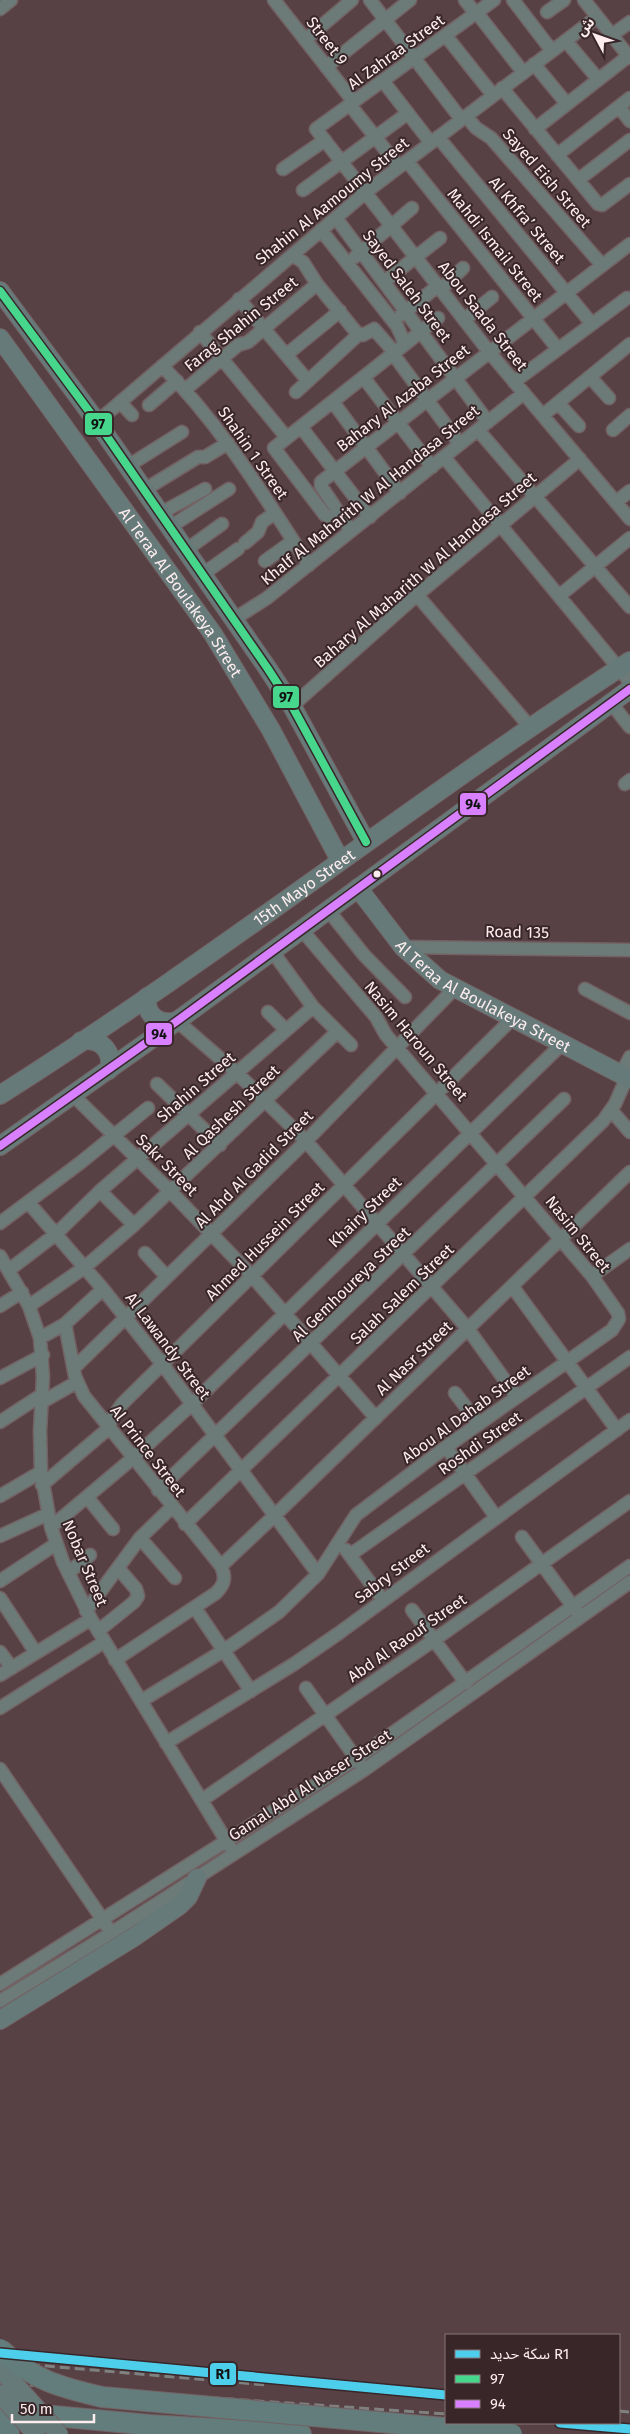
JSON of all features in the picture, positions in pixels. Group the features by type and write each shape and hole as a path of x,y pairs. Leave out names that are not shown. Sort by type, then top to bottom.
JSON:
{"main road":[{"name":"Al Teraa Al Boulakeya Street","path":"0,291 97,422 268,669 292,706 366,842"},
{"name":"Al Teraa Al Boulakeya Street","path":"0,338 155,551 244,683 307,795 340,860"},
{"path":"244,683 268,669"},
{"name":"15th Mayo Street","path":"0,1095 147,997 530,727 626,670"},
{"name":"15th Mayo Street","path":"0,1146 177,1021 630,689"},
{"name":"Al Teraa Al Boulakeya Street","path":"358,888 403,947 426,970 454,989 626,1077"},
{"path":"147,997 147,1007 152,1016 162,1022 177,1021"},
{"path":"81,1041 92,1040 102,1044 111,1059 109,1070"},
{"path":"0,2020 134,1938 180,1905 188,1897 197,1878"},
{"path":"0,2349 23,2368 42,2380 102,2397 512,2434"},
{"path":"0,2368 59,2434"},
{"path":"2,2406 9,2434"},
{"path":"2,2406 36,2434"},
{"path":"2,2406 150,2425 301,2434"}],"street":[{"path":"305,40 352,0"},
{"name":"Sayed Eish Street","path":"370,0 463,118 491,138 602,265"},
{"path":"326,67 410,0"},
{"path":"465,0 523,72"},
{"name":"Al Zahraa Street","path":"316,129 494,0"},
{"path":"512,0 552,51"},
{"path":"547,12 564,0"},
{"path":"535,129 630,56 584,0"},
{"name":"Street 9","path":"280,2 305,40 376,137"},
{"name":"Shahin Al Aamoumy Street","path":"97,422 366,192 598,17"},
{"path":"612,35 630,22"},
{"path":"446,36 497,92 535,129 600,205 630,184"},
{"path":"566,41 598,80"},
{"path":"534,64 567,104"},
{"name":"Al Khfra’ Street","path":"384,81 408,113 434,140 592,324"},
{"path":"557,155 630,98"},
{"path":"618,107 630,121"},
{"path":"303,190 408,113"},
{"name":"Abou Saada Street","path":"316,129 464,320 630,519"},
{"name":"Mahdi Ismail Street","path":"376,137 403,164 558,349"},
{"path":"283,169 325,140"},
{"path":"578,180 630,140"},
{"path":"348,264 412,208"},
{"name":"Sayed Saleh Street","path":"336,218 456,378 483,426 535,496 630,607"},
{"path":"321,230 393,321 405,344"},
{"path":"384,282 440,238"},
{"name":"Bahary Al Azaba Street","path":"339,513 320,484 398,421 534,319 602,265 628,251"},
{"path":"292,255 304,262 317,284 359,334"},
{"path":"393,321 463,268"},
{"name":"Farag Shahin Street","path":"149,404 222,358 238,345 248,342 317,284"},
{"path":"464,320 492,297"},
{"path":"514,382 629,298"},
{"path":"239,299 308,381"},
{"path":"286,355 340,311"},
{"path":"351,531 339,513 332,518 326,516 274,448 438,318"},
{"path":"296,392 359,334 365,334 374,329 394,353 460,444"},
{"path":"200,332 222,358 267,423 287,438"},
{"path":"544,415 630,344"},
{"name":"Shahin 1 Street","path":"162,366 181,385 228,442 309,565"},
{"path":"590,377 609,398"},
{"path":"364,378 432,467"},
{"name":"Khalf Al Maharith W Al Handasa Street","path":"234,619 267,598 524,393"},
{"path":"120,402 132,416"},
{"path":"333,402 400,493"},
{"path":"558,403 579,426"},
{"path":"613,430 630,416"},
{"path":"301,427 336,470 370,517"},
{"path":"128,466 182,432"},
{"path":"144,490 198,457 205,457 228,442"},
{"path":"444,457 559,596 626,670"},
{"name":"Bahary Al Maharith W Al Handasa Street","path":"292,706 417,595 580,459"},
{"path":"165,520 205,489"},
{"path":"165,520 229,489"},
{"path":"616,502 630,491"},
{"path":"203,574 241,546 257,532 262,522 275,513"},
{"path":"186,550 222,524"},
{"path":"559,596 630,538"},
{"path":"265,561 293,541"},
{"path":"417,595 530,727"},
{"path":"611,703 630,727"},
{"path":"328,910 364,955 405,997"},
{"name":"Nasim Haroun Street","path":"301,929 376,1017 382,1031 526,1196"},
{"name":"Road 135","path":"403,947 630,950"},
{"path":"272,951 313,1007 351,1046"},
{"name":"Al Ahd Al Gadid Street","path":"74,1368 306,1141 454,989"},
{"path":"585,989 630,1013"},
{"name":"Shahin Street","path":"3,1263 56,1234 100,1191 313,1007"},
{"path":"268,1012 286,1030"},
{"name":"Ahmed Hussein Street","path":"42,1485 109,1428 122,1404 512,1019"},
{"path":"177,1021 237,1073 306,1141 468,1329 517,1397"},
{"name":"Al Qashesh Street","path":"29,1306 85,1267 172,1192 337,1032"},
{"name":"Khairy Street","path":"51,1527 133,1458 192,1404 562,1044"},
{"name":"Salah Salem Street","path":"185,1524 432,1288 603,1121 611,1110 626,1077 630,1058"},
{"path":"157,1084 220,1145"},
{"name":"Sakr Street","path":"72,1096 138,1158 212,1233 286,1313 376,1418"},
{"name":"Al Gemhoureya Street","path":"158,1490 216,1437 564,1099"},
{"path":"0,1223 148,1108"},
{"path":"611,1110 630,1132"},
{"name":"Al Nasr Street","path":"221,1566 630,1172"},
{"path":"100,1191 134,1225"},
{"name":"Nasim Street","path":"526,1196 592,1276 618,1313 619,1319"},
{"name":"Al Lawandy Street","path":"28,1202 104,1289 164,1364 240,1471 318,1574"},
{"path":"592,1276 630,1250"},
{"path":"145,1253 167,1276"},
{"name":"Nobar Street","path":"3,1263 29,1306 40,1338 43,1355 40,1431 42,1485 56,1544 88,1615 234,1854"},
{"path":"512,1286 617,1430"},
{"path":"40,1338 65,1324 104,1289"},
{"path":"0,1306 22,1292"},
{"name":"Abou Al Dahab Street","path":"141,1701 224,1650 280,1612 318,1574 356,1516 479,1424 612,1330 619,1319"},
{"name":"Al Prince Street","path":"65,1324 77,1382 84,1396 185,1524 221,1566"},
{"path":"0,1376 43,1355"},
{"name":"Roshdi Street","path":"350,1556 630,1356"},
{"path":"0,1422 42,1398 77,1382"},
{"path":"455,1393 479,1424"},
{"name":"Sabry Street","path":"166,1743 309,1654 630,1420"},
{"path":"446,1448 496,1517"},
{"path":"0,1496 41,1472"},
{"path":"87,1497 113,1529"},
{"name":"Abd Al Raouf Street","path":"202,1800 434,1640 630,1501"},
{"path":"0,1675 36,1653 88,1615 140,1538 172,1507"},
{"path":"0,1536 48,1514"},
{"path":"522,1537 581,1618"},
{"path":"140,1538 175,1578"},
{"path":"339,1541 382,1600"},
{"path":"0,1581 56,1544"},
{"path":"68,1573 90,1555"},
{"path":"115,1660 195,1608 222,1587 224,1579 221,1566"},
{"name":"Gamal Abd Al Naser Street","path":"0,1984 356,1758 630,1566"},
{"path":"0,1708 101,1636 134,1602 138,1596 136,1589 118,1568"},
{"name":"Gamal Abd Al Naser Street","path":"0,2002 364,1770 630,1582"},
{"path":"0,1598 36,1653"},
{"path":"195,1608 251,1691"},
{"path":"412,1610 466,1682"},
{"path":"0,1652 12,1668"},
{"path":"306,1688 364,1770"},
{"path":"0,1769 111,1933"}],"railway":[{"path":"0,2353 445,2395"},
{"path":"0,2362 267,2385"},
{"path":"0,2383 445,2414"},
{"path":"620,2411 630,2412"},
{"path":"572,2424 630,2429"}],"rail line":[{"name":"R1","path":"0,2353 445,2395"},
{"name":"R1","path":"572,2424 630,2429"}],"transit line":[{"name":"97","path":"0,291 97,422 268,669 292,706 366,842"},
{"name":"94","path":"0,1146 177,1021 630,689"}]}
